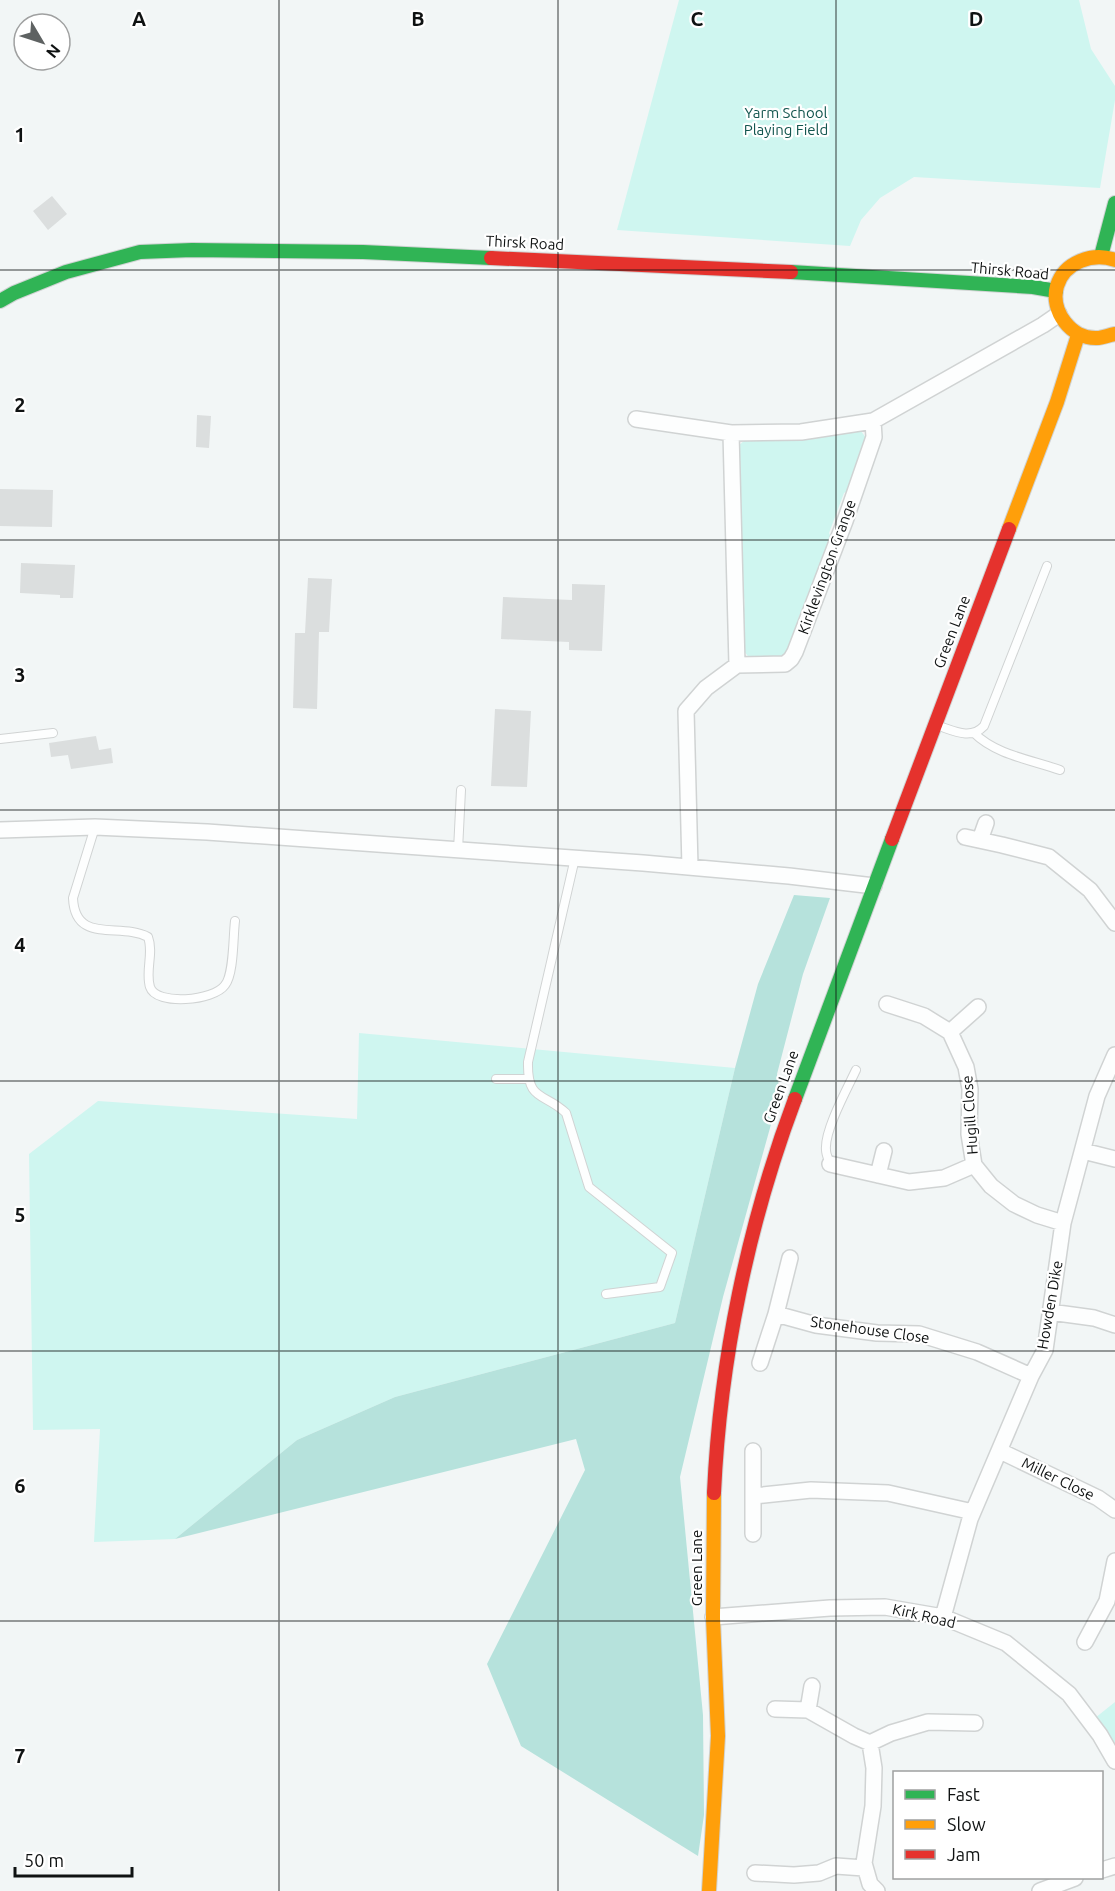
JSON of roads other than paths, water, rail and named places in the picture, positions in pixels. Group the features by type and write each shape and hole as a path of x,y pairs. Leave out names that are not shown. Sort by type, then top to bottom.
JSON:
{"main road":[{"path":"1101,256 1115,203"},
{"name":"Thirsk Road","path":"0,301 14,292 66,272 140,252 192,250 384,253 870,276 1033,287 1056,291"},
{"path":"1115,260 1101,256 1085,258 1071,265 1061,277 1056,291 1059,314 1064,322 1078,334 1092,339 1106,338 1115,334"},
{"name":"Green Lane","path":"709,1891 718,1736 713,1617 717,1442 725,1373 737,1302 757,1216 780,1138 1056,402 1078,334"}],"street":[{"path":"636,419 731,433 801,432 873,421 1059,314"},
{"name":"Kirklevington Grange","path":"737,665 784,664 795,652 874,437 873,421"},
{"path":"690,867 686,711 706,688 737,665 731,433"},
{"path":"986,823 972,839 1049,857 1090,890 1115,923"},
{"path":"0,830 95,827 219,832 690,867 874,886"},
{"path":"887,1004 924,1016 950,1032 978,1007"},
{"name":"Hugill Close","path":"950,1032 966,1067 970,1089 969,1134 974,1166 991,1186 1014,1204 1063,1223"},
{"name":"Howden Dike","path":"943,1617 972,1512 1031,1376 1045,1350 1063,1223 1097,1096 1115,1055"},
{"path":"1083,1150 1115,1159"},
{"path":"878,1175 884,1151"},
{"name":"Hugill Close","path":"830,1164 909,1182 944,1178 974,1166"},
{"path":"760,1363 776,1314 790,1258"},
{"path":"1050,1312 1094,1318 1115,1325"},
{"name":"Stonehouse Close","path":"776,1314 816,1325 877,1333 919,1334 977,1352 1031,1376"},
{"path":"753,1451 753,1534"},
{"name":"Miller Close","path":"1000,1451 1098,1498 1115,1510"},
{"path":"754,1496 812,1490 888,1494 972,1512"},
{"path":"1085,1642 1107,1602 1115,1561"},
{"name":"Kirk Road","path":"713,1617 885,1606 943,1617 1006,1643 1069,1694 1100,1735 1115,1761"},
{"path":"808,1710 812,1686"},
{"path":"775,1709 808,1710 854,1737 870,1743 891,1733 928,1722 975,1723"},
{"path":"870,1743 874,1768 873,1806 864,1868 870,1884 877,1891"},
{"path":"754,1873 794,1875 819,1873 836,1866 864,1868"},
{"path":"793,1891 794,1875"},
{"path":"1040,1891 1072,1879"}],"lane":[{"path":"935,724 963,734 981,730 987,720 1047,566"},
{"path":"0,739 52,733"},
{"path":"974,733 981,741 1000,751 1060,770"},
{"path":"458,850 460,790"},
{"path":"95,827 73,898 73,910 78,920 84,925 106,931 138,931 148,937 151,945 150,987 154,994 181,999 203,998 219,993 227,983 235,921"},
{"path":"575,858 528,1062 527,1078 533,1090 541,1098 566,1113 589,1186 672,1253 660,1287 606,1294"},
{"path":"830,1164 826,1152 826,1141 856,1070"},
{"path":"496,1078 527,1078"}],"park label":[{"name":"Yarm School Playing Field","path":"786,122"}]}
